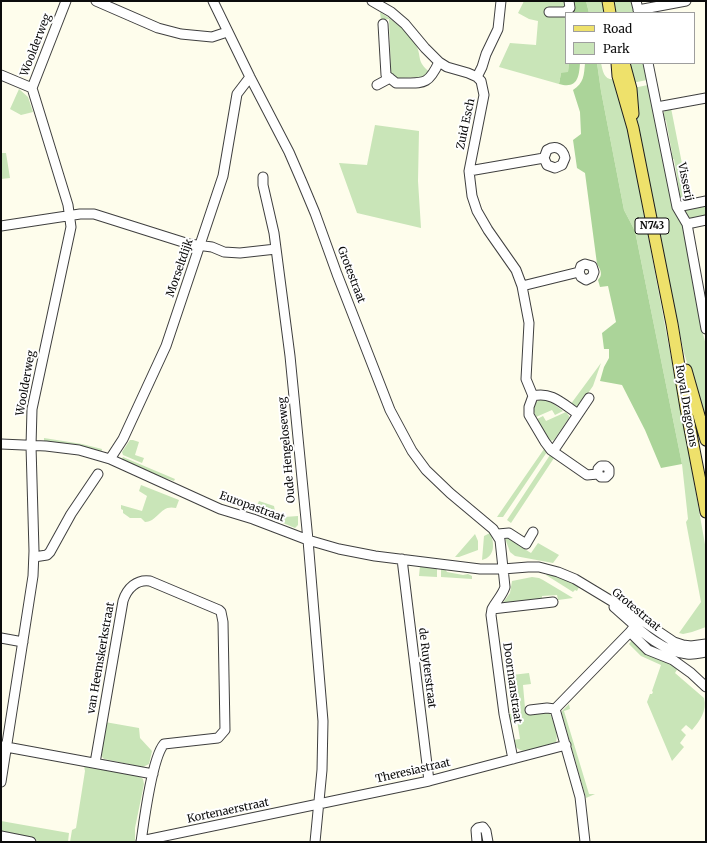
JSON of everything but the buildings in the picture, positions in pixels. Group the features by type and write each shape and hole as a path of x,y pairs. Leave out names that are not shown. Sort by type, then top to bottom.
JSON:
{"main road":[{"path":"608,1 610,12"},
{"name":"Royal Dragoons","path":"617,64 620,86 633,128 672,324 706,512"},
{"name":"Royal Dragoons","path":"624,64 631,89 633,128"},
{"name":"Royal Dragoons","path":"672,324 706,440"}],"street":[{"name":"Woolderweg","path":"1,782 4,747 33,576 34,557 31,446 32,409 71,227 68,205 32,88 66,1"},
{"path":"96,1 158,28 181,34 212,36 227,32"},
{"name":"Grotestraat","path":"213,1 227,32 289,152 315,213 336,274 390,410 412,451 426,470 450,494 498,534 509,533 526,544 533,532"},
{"path":"372,1 391,12 405,24 439,62 447,67 477,76 498,29 501,1"},
{"path":"549,12 565,12 570,8 569,1"},
{"path":"638,8 686,1"},
{"path":"383,24 386,75 396,83 423,82 431,78 439,62"},
{"name":"Visserij","path":"648,64 677,207 687,224 706,329"},
{"path":"1,75 32,88"},
{"name":"Zuid Esch","path":"477,76 481,82 484,95 469,171 472,196 477,211 488,230 516,270 522,286 529,324 526,379 533,396"},
{"name":"Morseltdijk","path":"110,460 126,433 166,346 223,176 237,94 250,77"},
{"path":"377,85 390,78"},
{"path":"657,107 706,98"},
{"path":"469,171 544,158"},
{"name":"Oude Hengeloseweg","path":"263,177 263,185 274,233 290,356 308,540 323,721 322,770 315,842"},
{"path":"677,207 706,201"},
{"path":"1,226 94,214 189,244 212,247 224,252 240,253 276,249"},
{"path":"687,224 706,220"},
{"path":"522,286 579,272"},
{"path":"578,414 552,396 546,394 533,396 529,407 529,415 544,442 551,450 587,475 598,474"},
{"path":"551,450 556,447 589,398"},
{"name":"Europastraat","path":"1,444 46,446 79,450 110,460 220,509 253,519 308,540 353,553 480,569 503,569"},
{"path":"34,557 47,555 50,552 98,474"},
{"path":"498,534 505,587 492,609 553,602"},
{"name":"de Ruyterstraat","path":"402,559 429,780"},
{"name":"Grotestraat","path":"503,569 528,566 550,569 575,579 598,593 635,626 648,650 673,660 691,672 706,687"},
{"name":"van Heemskerkstraat","path":"95,763 124,598 131,586 144,580 150,581 219,610 221,612 223,622 225,730 222,736 218,738 164,744 159,750 153,774 141,841"},
{"name":"Doormanstraat","path":"492,609 491,615 504,714 513,759"},
{"path":"555,709 635,626"},
{"name":"Grotestraat","path":"635,626 649,627 678,644 691,646 706,644"},
{"name":"Grotestraat","path":"649,627 660,644 679,652 692,654 706,652"},
{"path":"1,638 23,642"},
{"path":"530,710 547,708 555,709"},
{"path":"555,709 580,797 585,842"},
{"name":"Theresiastraat","path":"319,804 429,780 566,745"},
{"path":"4,747 153,774"},
{"name":"Kortenaerstraat","path":"141,841 319,804"},
{"path":"477,842 476,830 483,827 486,831 488,842"},
{"path":"1,836 31,842"}],"green space":[{"path":"524,1 571,1 572,12 565,12 565,64 569,64 568,73 561,73 559,84 499,67 510,43 536,45 538,21 529,19 518,13"},
{"path":"571,1 586,1 589,12 572,12"},
{"path":"586,1 602,1 604,12 589,12"},
{"path":"614,1 634,1 636,12 616,12"},
{"path":"380,12 400,27 413,40 418,49 421,62 430,72 427,77 397,78 391,74 389,19 381,20"},
{"path":"569,64 580,64 578,78 573,84 559,84 561,73 568,72"},
{"path":"585,64 597,64 624,210 635,231 682,464 661,468 645,430 622,385 600,381 604,367 609,358 609,349 604,349 602,333 616,322 608,286 600,287 598,280 601,276 601,272 597,264 585,173 577,168 573,140 581,134 580,112 573,90 579,85 584,75"},
{"path":"597,64 601,64 603,73 609,79 616,79 625,114 706,550 706,627 683,634 679,633 701,602 686,522 688,519 682,464 635,231 624,210"},
{"path":"627,64 646,64 647,80 632,83"},
{"path":"648,85 650,86 671,202 684,229 706,345 706,423 684,353 634,114 633,88"},
{"path":"19,89 28,97 33,112 21,115 10,109"},
{"path":"667,108 671,108 689,199 680,198 676,190 679,189 674,159 671,160 670,154 672,153 666,120 664,120 663,117"},
{"path":"375,125 419,131 418,181 421,228 357,213 339,163 367,165"},
{"path":"1,153 6,153 10,178 1,179"},
{"path":"706,203 706,216 690,219 685,215 685,210"},
{"path":"601,363 593,386 579,406 576,407 571,404 573,401"},
{"path":"542,398 551,402 563,411 555,415 552,410 536,417 533,409 535,403"},
{"path":"566,412 569,418 554,440 550,441 537,419 543,416 546,421"},
{"path":"44,438 102,449 101,453 44,442"},
{"path":"130,440 139,442 135,455 144,458 142,463 123,455 122,452"},
{"path":"544,449 547,452 503,517 497,517"},
{"path":"550,455 554,458 511,523 507,520"},
{"path":"123,457 175,479 174,481 159,476 156,477 121,461"},
{"path":"141,485 179,500 176,508 166,508 150,521 145,522 141,518 130,518 123,513 121,505 142,511 147,496 139,491"},
{"path":"259,501 274,506 276,516 264,516 254,512"},
{"path":"298,516 298,525 295,528 271,518"},
{"path":"490,533 493,541 492,553 482,560 484,536"},
{"path":"475,534 478,541 478,550 455,557"},
{"path":"507,536 518,542 518,545 531,553 538,543 559,555 553,563 515,556 510,552 505,538"},
{"path":"420,566 437,568 437,577 419,576"},
{"path":"441,568 445,569 447,572 463,575 468,574 472,576 472,579 441,577"},
{"path":"546,575 568,580 579,587 577,591 575,590 573,592"},
{"path":"532,577 543,580 573,598 558,600 557,595 542,596 542,599 502,604 510,593 512,581"},
{"path":"632,640 678,668 675,673 704,698 705,707 702,716 692,730 686,725 681,730 686,735 680,743 684,747 672,761 647,702 650,694 653,692 652,691 661,665 641,656 629,644"},
{"path":"529,673 531,684 523,685 525,708 545,710 550,713 556,729 557,738 554,745 524,751 517,748 514,744 513,740 520,739 517,720 510,720 509,714 517,713 512,675"},
{"path":"569,704 570,709 564,711 589,794 595,794 586,798 562,714 562,711"},
{"path":"105,722 139,728 140,738 152,751 149,764 143,767 104,759 100,751 100,746"},
{"path":"84,766 139,776 143,779 144,784 135,828 135,842 70,842 72,830 76,828 85,771"},
{"path":"1,821 69,833 68,842 44,842 1,834"}]}
